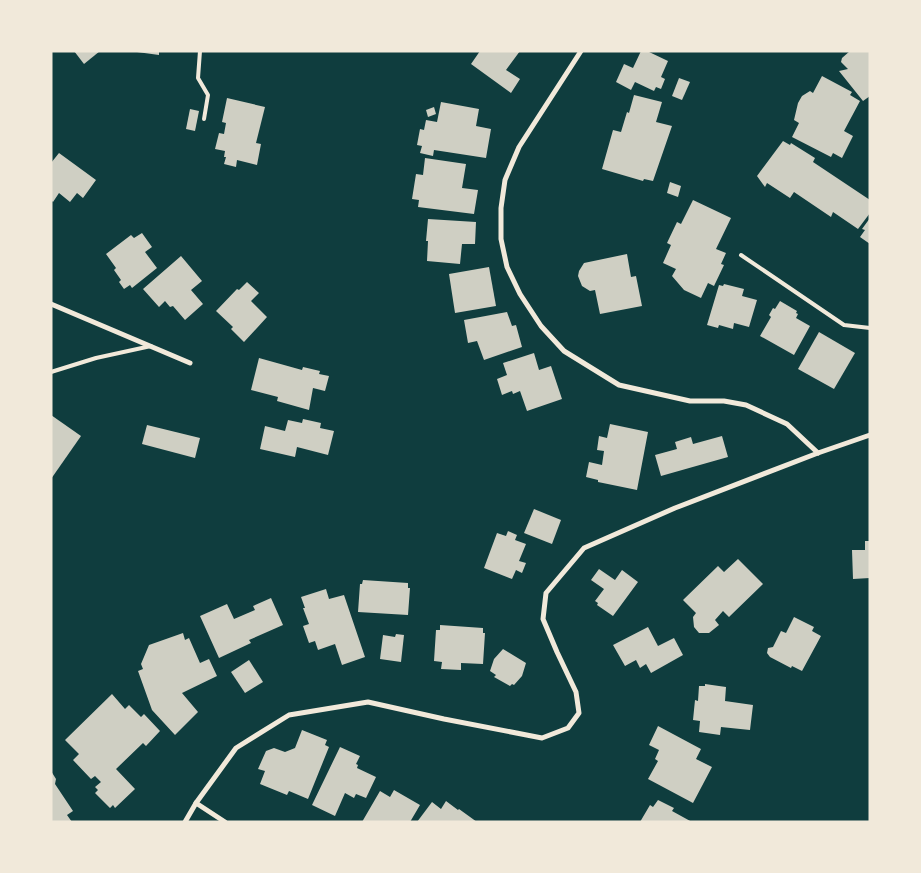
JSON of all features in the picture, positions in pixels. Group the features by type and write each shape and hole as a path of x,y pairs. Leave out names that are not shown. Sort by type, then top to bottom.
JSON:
{"street":[{"path":"581,51 519,147 505,180 501,208 501,239 507,268 520,294 541,326 564,350 619,385 690,401 724,401 746,405 787,424 818,452"},
{"path":"51,304 190,363"},
{"path":"185,822 196,803 236,748 289,715 368,702 542,738 568,728 579,713 576,692 543,619 546,593 584,548 675,508 818,452 870,435"},
{"path":"196,803 225,822"}],"lane":[{"path":"200,51 198,78 208,96 204,119"},
{"path":"741,255 844,325 870,328"},
{"path":"51,372 96,358 151,346"}],"building":[{"path":"74,51 100,51 84,64"},
{"path":"159,51 159,55 137,52"},
{"path":"480,51 520,51 506,70 520,79 511,93 471,64"},
{"path":"641,51 647,51 668,61 661,77 665,79 661,89 656,87 654,91 635,82 631,90 616,82 624,64 633,68"},
{"path":"850,51 870,51 870,96 863,101 839,71 848,69 841,62 842,58"},
{"path":"822,76 852,92 850,95 860,101 844,131 853,136 842,158 833,153 831,157 792,137 799,123 794,120 798,103 802,96 810,91 813,93"},
{"path":"679,78 690,82 682,100 672,96"},
{"path":"634,95 662,102 656,122 672,126 653,181 644,179 643,181 602,169 613,130 621,132"},
{"path":"227,98 265,107 256,143 261,144 257,165 237,160 236,167 224,164 225,151 215,149 219,133 224,134 226,123 222,122"},
{"path":"441,102 479,109 476,126 491,129 486,158 434,150 433,156 420,153 422,146 417,145 420,129 424,130 426,120 437,122"},
{"path":"434,107 436,114 428,117 426,110"},
{"path":"190,109 199,111 195,131 186,129"},
{"path":"783,141 790,145 791,143 815,158 813,162 870,200 870,213 858,229 833,212 831,217 794,192 790,198 767,183 765,187 757,176"},
{"path":"59,153 96,180 83,198 77,193 70,202 59,193 53,202 51,200 51,163"},
{"path":"425,158 466,164 462,188 478,190 474,214 418,207 419,200 412,199 416,174 423,175"},
{"path":"670,182 681,186 678,197 667,193"},
{"path":"693,200 731,218 716,249 726,253 721,264 724,265 714,286 708,283 701,298 684,290 672,276 676,269 663,263 671,245 667,243 677,222 681,224"},
{"path":"870,218 870,244 860,237 865,230 862,229"},
{"path":"428,219 476,222 475,244 462,244 460,264 427,261"},
{"path":"142,233 152,247 145,252 157,268 132,288 130,285 124,289 119,282 121,280 114,270 116,268 106,254 131,235 134,238"},
{"path":"627,254 631,277 636,276 642,306 600,314 595,290 590,291 582,286 578,276 579,271 584,263"},
{"path":"181,256 202,281 191,290 203,304 185,320 173,306 170,307 165,301 159,307 143,289"},
{"path":"489,267 496,306 455,313 449,274"},
{"path":"247,282 259,293 251,301 267,317 244,342 231,329 233,327 216,311 237,289 239,290"},
{"path":"724,284 744,289 742,296 757,300 749,327 734,323 733,329 719,325 718,328 707,325 719,285 723,286"},
{"path":"780,301 797,311 796,318 810,326 794,355 760,336 771,317 769,315 773,308 775,309"},
{"path":"507,312 512,326 516,325 522,347 484,360 477,341 468,343 464,320"},
{"path":"819,332 855,353 834,389 798,369"},
{"path":"534,353 539,370 551,366 562,399 527,411 520,391 513,394 512,391 502,395 497,379 507,375 503,363"},
{"path":"259,358 302,370 303,367 320,371 319,374 329,376 325,391 313,388 309,410 277,401 278,397 251,390"},
{"path":"51,415 81,436 51,479"},
{"path":"303,419 321,423 320,428 334,431 328,455 297,447 295,457 260,449 265,426 285,431 288,420 302,423"},
{"path":"610,424 648,432 637,490 598,482 598,480 586,477 589,462 602,465 604,451 597,450 599,436 607,438"},
{"path":"147,425 200,438 195,458 142,444"},
{"path":"722,436 728,457 661,476 655,455 677,449 675,442 691,437 693,444"},
{"path":"534,509 561,520 552,544 524,533"},
{"path":"508,531 517,535 515,540 526,544 519,561 526,563 522,573 516,570 512,579 484,568 497,533 506,536"},
{"path":"865,541 870,541 870,578 853,579 852,550 865,550"},
{"path":"738,559 763,584 729,617 723,611 715,620 719,625 709,633 699,633 694,627 693,617 696,613 683,600 718,566 724,572"},
{"path":"599,569 615,580 622,570 638,582 613,616 597,605 598,603 595,601 604,589 591,580"},
{"path":"363,580 408,583 408,588 410,588 408,615 358,612 360,584 362,584"},
{"path":"326,589 329,599 344,595 365,657 342,665 335,644 318,650 315,641 309,643 303,626 309,624 301,597"},
{"path":"271,598 283,625 249,640 251,643 219,658 200,616 227,604 234,619 255,610 253,606"},
{"path":"794,617 814,627 812,631 821,636 802,671 792,666 791,668 770,657 767,653 768,648 773,647 781,631 786,633"},
{"path":"440,625 483,628 483,633 485,633 483,664 461,663 461,670 441,669 442,662 434,661 436,630 440,630"},
{"path":"648,627 658,646 674,638 683,655 651,673 646,664 640,668 636,660 625,666 613,645"},
{"path":"183,633 185,640 189,638 200,663 209,659 217,676 182,693 198,712 175,735 152,710 138,671 143,669 141,664 149,645"},
{"path":"396,634 404,635 401,662 380,659 383,635 395,637"},
{"path":"503,649 526,663 522,676 514,685 510,686 494,677 496,675 490,671 494,659"},
{"path":"249,660 263,682 245,693 231,672"},
{"path":"705,684 726,687 725,701 753,705 750,730 721,727 720,735 699,732 700,721 693,720 695,700 698,701 699,686 705,686"},
{"path":"112,694 125,709 129,705 141,717 144,714 160,731 146,746 143,743 116,769 135,789 115,808 113,805 110,808 95,793 98,790 95,787 101,782 95,776 91,779 73,760 79,754 65,740"},
{"path":"658,726 701,749 696,759 712,767 693,803 648,779 658,761 655,759 659,750 649,745"},
{"path":"302,730 327,740 325,745 329,747 308,799 289,791 287,795 260,784 265,771 258,769 266,751 274,748 285,752 295,748"},
{"path":"340,747 360,756 356,764 358,765 357,768 376,777 366,798 356,794 354,798 345,793 335,816 312,805"},
{"path":"51,771 56,779 55,784 73,811 67,815 72,822 51,822"},
{"path":"394,790 420,805 410,822 362,822 380,791 390,797"},
{"path":"658,800 674,808 672,811 692,822 640,822 650,805 653,807"},
{"path":"446,801 477,822 417,822 432,802 441,809"}]}
